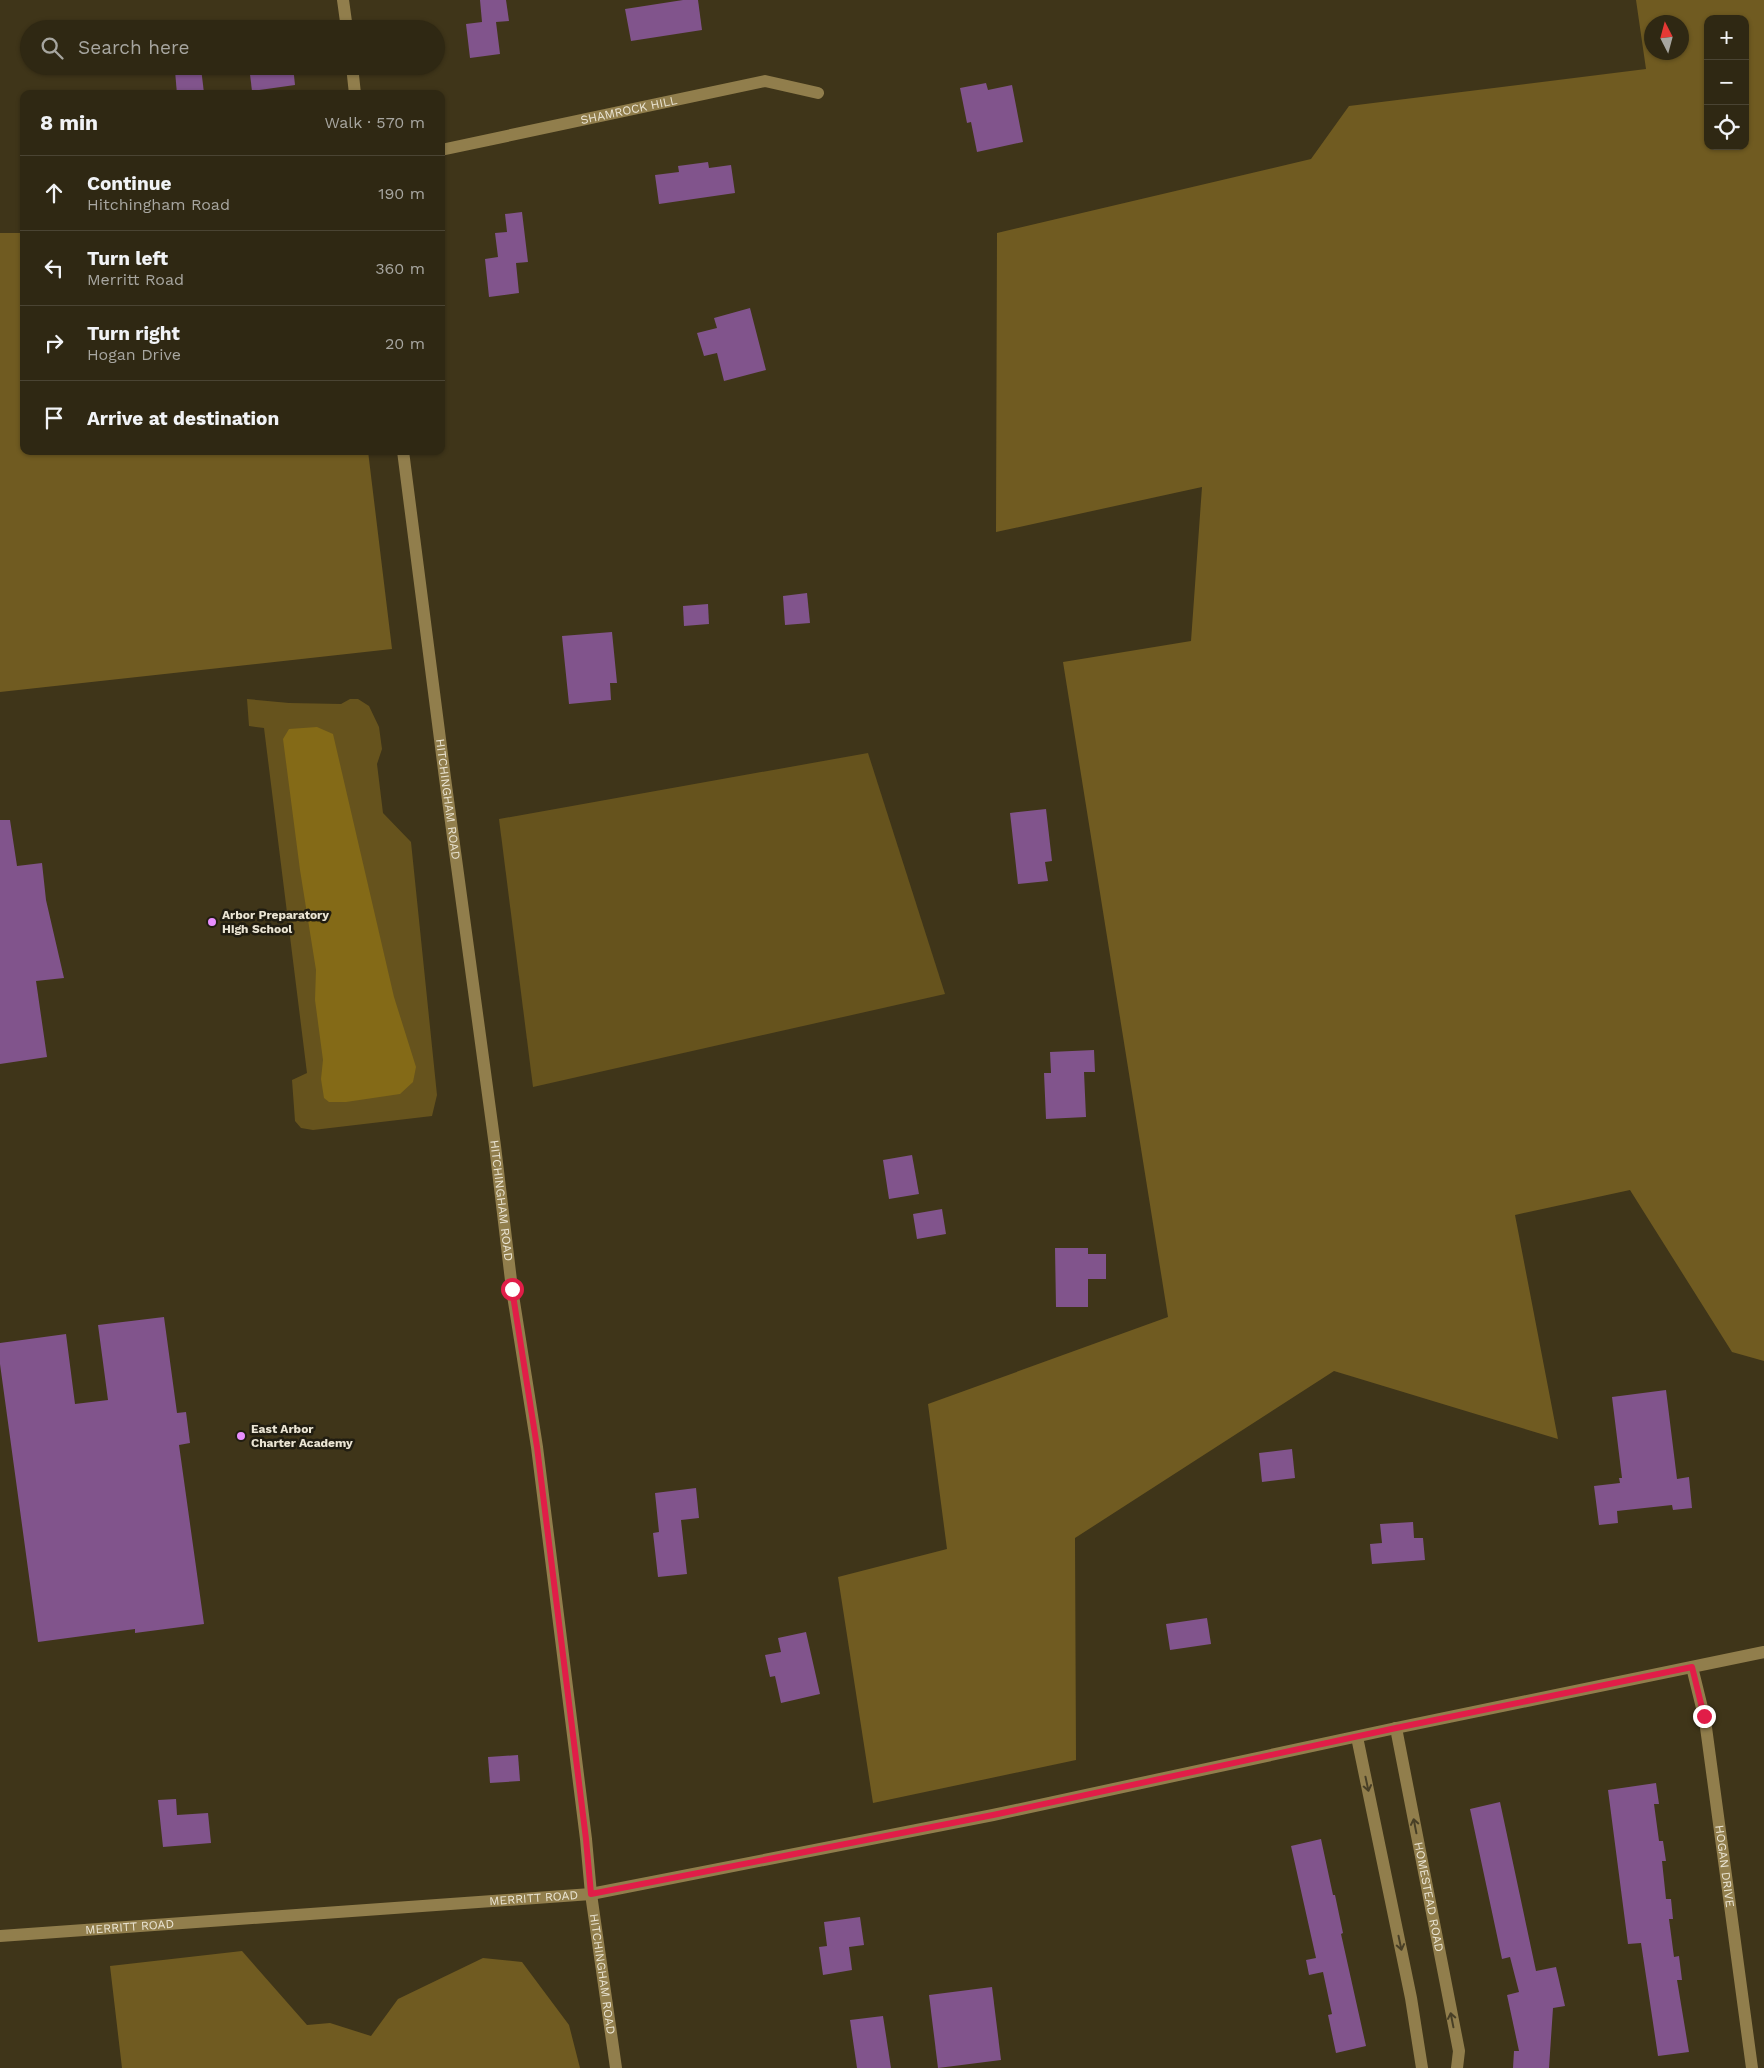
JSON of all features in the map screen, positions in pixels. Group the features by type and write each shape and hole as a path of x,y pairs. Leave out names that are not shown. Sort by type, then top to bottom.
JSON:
{"street":[{"path":"343,0 346,20"},
{"path":"353,75 355,90"},
{"name":"SHAMROCK HILL","path":"445,149 765,81 818,93"},
{"name":"HITCHINGHAM ROAD","path":"404,455 495,1146 512,1289 537,1447 586,1839 591,1894 616,2068"},
{"name":"MERRITT ROAD","path":"0,1936 591,1894 993,1815 1396,1728 1764,1652"},
{"name":"HOGAN DRIVE","path":"1692,1667 1705,1720 1752,2068"},
{"name":"HOMESTEAD ROAD","path":"1396,1728 1458,2051 1457,2068"},
{"path":"1357,1737 1411,1998 1422,2068"}],"shaded area":[{"path":"1636,0 1764,0 1764,1361 1732,1352 1630,1190 1515,1215 1558,1439 1334,1371 1075,1538 1076,1760 873,1803 838,1577 947,1549 928,1404 1168,1317 1063,662 1191,641 1202,487 996,532 997,233 1311,159 1349,106 1646,69 1645,60 1689,60 1689,15 1644,15 1644,55"},
{"path":"0,233 20,233 20,455 368,455 392,649 0,692"},
{"path":"247,699 289,703 341,704 350,699 358,699 369,706 379,727 382,749 377,764 383,813 411,842 437,1095 432,1116 313,1130 301,1128 295,1121 292,1080 307,1073 264,728 249,726"},
{"path":"317,727 333,734 394,997 416,1067 413,1082 400,1094 346,1102 329,1102 324,1098 321,1079 323,1060 315,1000 316,970 300,870 283,739 289,729"},
{"path":"868,753 945,994 533,1087 499,819"},
{"path":"242,1951 307,2025 330,2023 371,2036 398,1999 483,1958 522,1962 569,2025 580,2068 122,2068 110,1966"}],"building":[{"path":"480,0 506,0 509,21 496,22 500,54 470,58 466,24 482,22"},
{"path":"683,0 698,0 702,30 631,41 625,9"},
{"path":"175,75 202,75 204,90 177,90"},
{"path":"250,75 294,75 295,85 252,90"},
{"path":"986,83 988,90 1012,85 1023,142 977,152 971,122 967,123 960,88"},
{"path":"708,162 709,168 731,165 735,193 659,204 655,175 679,172 678,166"},
{"path":"522,212 528,262 516,263 519,293 489,297 485,259 498,257 495,233 507,232 505,214"},
{"path":"750,308 766,370 724,381 717,353 704,356 697,333 717,328 714,318"},
{"path":"807,593 810,623 785,625 783,596"},
{"path":"708,604 709,624 684,626 683,606"},
{"path":"612,632 617,683 610,683 611,700 569,704 562,636"},
{"path":"1046,809 1052,861 1045,862 1048,881 1018,884 1010,813"},
{"path":"0,820 10,820 17,866 42,863 46,900 64,978 36,981 47,1057 0,1064"},
{"path":"1094,1050 1095,1072 1084,1072 1086,1117 1046,1119 1044,1073 1051,1073 1050,1052"},
{"path":"912,1155 919,1194 889,1199 883,1160"},
{"path":"942,1209 946,1234 917,1239 913,1214"},
{"path":"1055,1248 1088,1248 1088,1254 1106,1254 1106,1279 1088,1279 1088,1307 1056,1307"},
{"path":"164,1317 177,1413 186,1412 190,1443 179,1445 204,1624 135,1633 135,1629 38,1642 0,1364 0,1343 66,1334 75,1404 108,1400 98,1325"},
{"path":"1666,1390 1677,1479 1689,1477 1692,1508 1673,1510 1672,1505 1617,1511 1618,1523 1599,1525 1594,1486 1620,1483 1619,1478 1622,1478 1612,1397"},
{"path":"1292,1449 1295,1478 1262,1482 1259,1453"},
{"path":"696,1488 699,1518 681,1520 687,1574 658,1577 653,1533 659,1532 655,1493"},
{"path":"1413,1522 1414,1538 1423,1538 1425,1560 1372,1564 1370,1544 1382,1543 1380,1524"},
{"path":"1207,1618 1211,1644 1170,1650 1166,1624"},
{"path":"806,1632 820,1694 781,1703 775,1676 770,1677 765,1655 781,1652 778,1638"},
{"path":"518,1755 520,1781 490,1783 488,1757"},
{"path":"1656,1783 1659,1804 1654,1804 1659,1841 1663,1841 1666,1861 1662,1861 1666,1899 1671,1899 1673,1919 1669,1919 1674,1957 1679,1956 1682,1980 1677,1980 1689,2052 1658,2056 1641,1943 1628,1944 1608,1790"},
{"path":"176,1799 177,1815 208,1813 211,1843 163,1847 158,1800"},
{"path":"1500,1802 1536,1971 1556,1967 1565,2006 1553,2008 1549,2068 1513,2068 1514,2051 1519,2051 1507,1995 1519,1992 1510,1957 1502,1959 1470,1809"},
{"path":"1321,1839 1333,1895 1335,1895 1343,1933 1341,1934 1366,2046 1336,2053 1328,2015 1332,2014 1323,1972 1309,1975 1306,1960 1316,1958 1291,1846"},
{"path":"860,1917 864,1945 849,1947 852,1970 823,1975 819,1947 827,1946 824,1922"},
{"path":"992,1987 1001,2060 938,2068 929,1995"},
{"path":"883,2016 891,2068 857,2068 850,2020"}],"place":[{"name":"Arbor Preparatory High School","path":"212,922"},
{"name":"East Arbor Charter Academy","path":"241,1436"}],"route":[{"path":"512,1289 537,1447 586,1839 591,1894 993,1815 1396,1728 1692,1667 1704,1716"}]}
